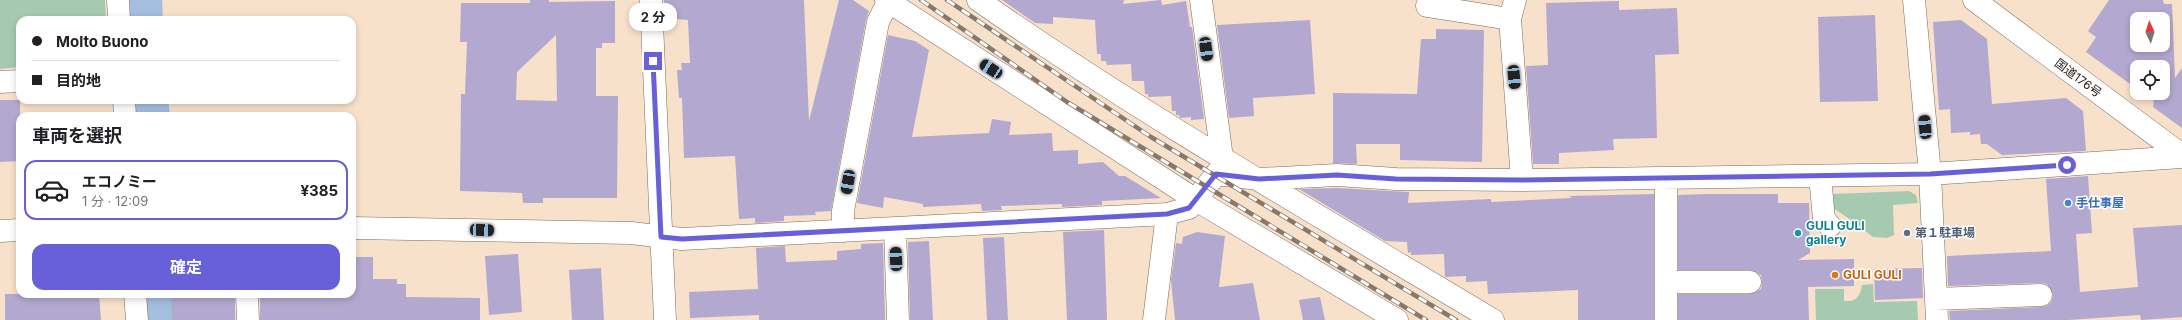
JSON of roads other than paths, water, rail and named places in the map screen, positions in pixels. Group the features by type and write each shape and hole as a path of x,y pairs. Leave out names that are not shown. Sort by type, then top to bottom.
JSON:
{"main road":[{"path":"118,0 119,16"},
{"path":"651,0 664,320"},
{"path":"978,0 1221,164 1259,179 1493,320"},
{"path":"356,228 631,233 682,239 1167,214 1189,208 1221,164 1201,0"},
{"path":"1914,0 1930,174 1937,310 2041,295"},
{"name":"国道176号","path":"1974,0 2182,156"},
{"path":"843,231 843,211 878,22 887,1 1196,200 1397,320"},
{"path":"1427,6 1513,9 1522,180"},
{"path":"0,82 16,80"},
{"path":"1259,179 1337,175 1396,179 1522,180 1930,174 2182,156"},
{"path":"1820,176 1824,219 1830,226"},
{"path":"1666,178 1666,320"},
{"path":"1154,320 1167,214"},
{"path":"895,228 898,320"},
{"path":"0,231 16,230"},
{"path":"1666,282 1750,282"},
{"path":"135,298 137,320"},
{"path":"247,298 248,320"}],"waterway":[{"path":"139,0 140,16"},
{"path":"146,104 146,112"},
{"path":"156,298 157,320"}],"railway":[{"path":"921,0 1067,102 1426,320"},
{"path":"947,0 1151,137 1456,320"}],"place":[{"name":"手仕事屋","path":"2068,203"},
{"name":"GULI GULI gallery","path":"1798,233"},
{"name":"第１駐車場","path":"1907,233"},
{"name":"GULI GULI","path":"1835,275"}]}
